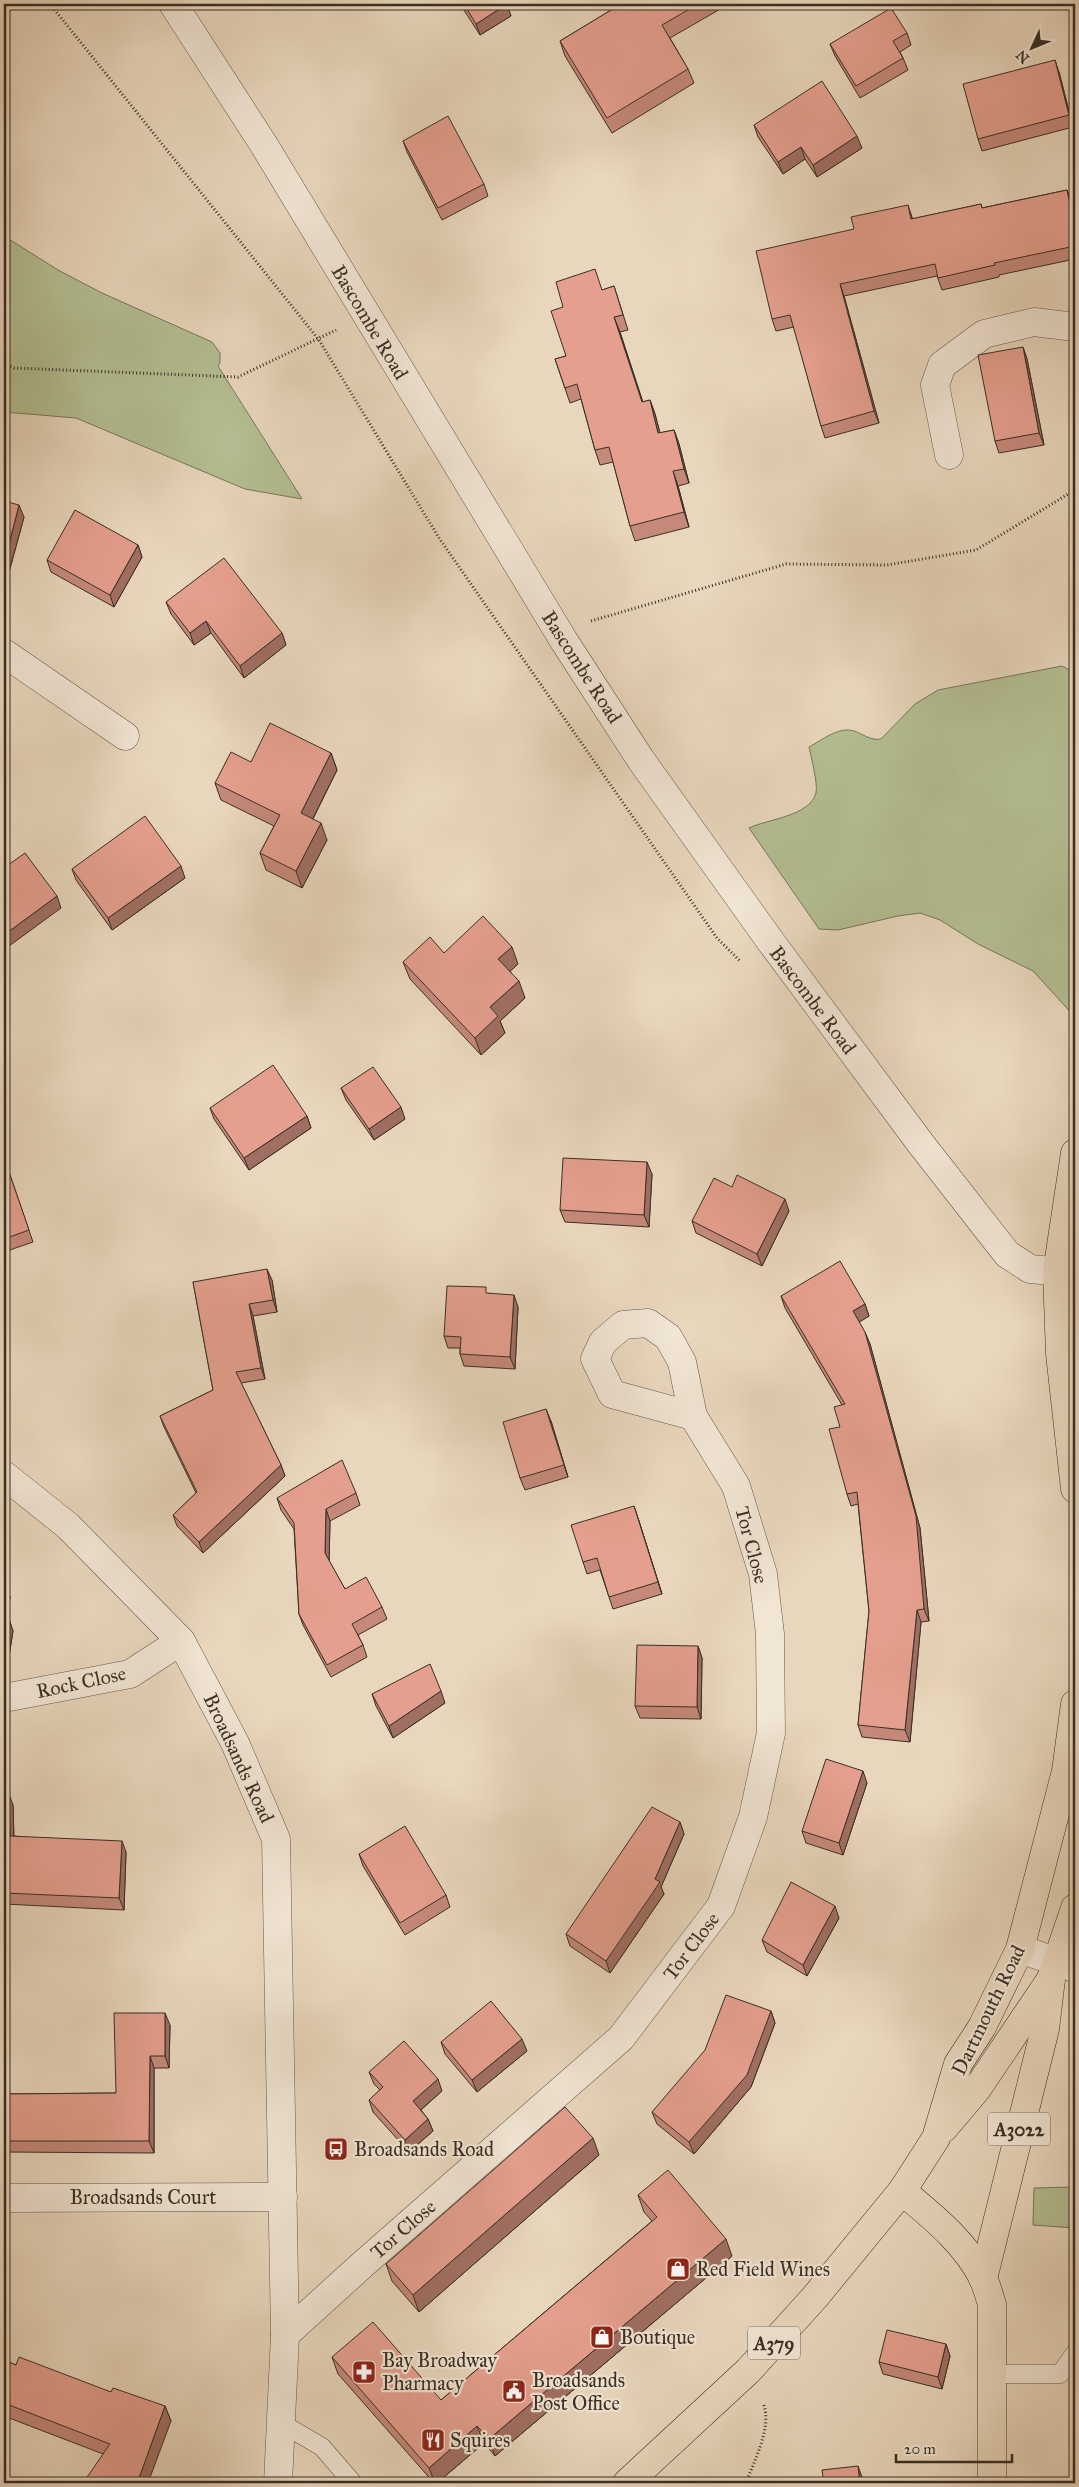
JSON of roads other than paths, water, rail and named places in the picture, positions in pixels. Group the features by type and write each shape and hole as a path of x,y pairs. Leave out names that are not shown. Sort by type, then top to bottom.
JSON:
{"main road":[{"path":"1075,1154 1060,1354 1075,1489"},
{"name":"Dartmouth Road","path":"902,2190 936,2138 958,2064 982,2027 1020,1949 1066,1771 1075,1704"},
{"name":"Dartmouth Road","path":"1061,1970 1075,1908"},
{"path":"936,2138 977,2089 1061,1970"},
{"name":"A3022","path":"983,2279 1061,1970"},
{"path":"902,2190 940,2222 964,2251 983,2279 992,2304 992,2483"},
{"name":"A379","path":"627,2483 748,2371 815,2297 902,2190"}],"street":[{"name":"Bascombe Road","path":"182,6 365,314 564,641 652,776 771,942 921,1144 1007,1254 1030,1269 1066,1272"},
{"path":"948,455 935,385 942,365 984,334 1034,322 1075,326"},
{"path":"4,653 125,736"},
{"name":"Tor Close","path":"286,2335 362,2265 621,2038 721,1906 753,1816 771,1733 770,1634 763,1574 736,1486 693,1416"},
{"name":"Broadsands Road","path":"4,1475 68,1526 181,1641 235,1743 276,1839 286,2335 278,2483"},
{"name":"Rock Close","path":"4,1698 130,1674 181,1641"},
{"path":"1020,1949 1061,1970"},
{"name":"Broadsands Court","path":"4,2198 283,2197"}],"lane":[{"path":"993,2374 1060,2374 1075,2353"},
{"path":"281,2422 322,2447 352,2483"}],"place":[{"name":"Broadsands Road","path":"336,2149"},
{"name":"Red Field Wines","path":"678,2269"},
{"name":"Boutique","path":"602,2337"},
{"name":"Bay Broadway Pharmacy","path":"364,2372"},
{"name":"Broadsands Post Office","path":"514,2391"},
{"name":"Squires","path":"433,2440"}]}
